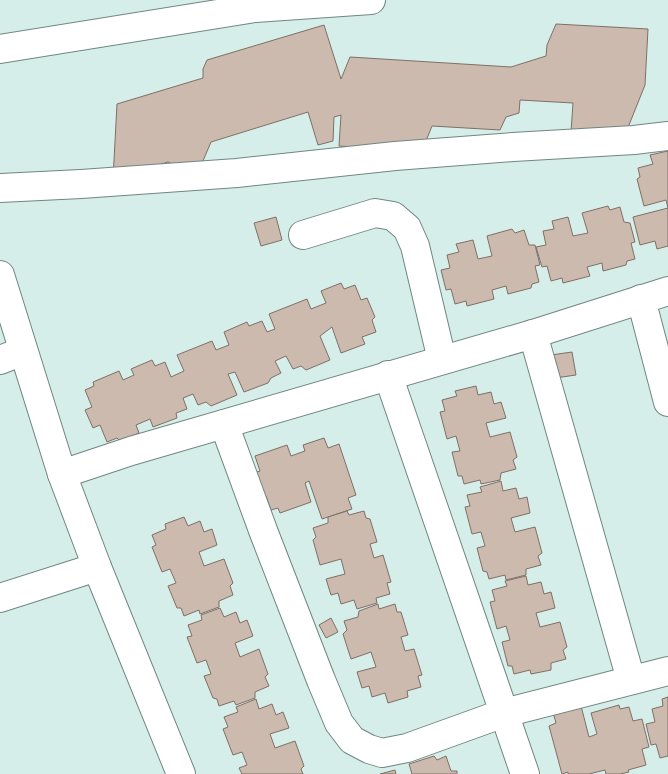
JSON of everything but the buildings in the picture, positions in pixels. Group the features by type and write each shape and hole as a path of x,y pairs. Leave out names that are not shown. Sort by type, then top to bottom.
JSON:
{"street":[{"path":"0,50 256,8 371,0"},
{"path":"0,188 237,173 395,156 634,140 668,136"},
{"path":"303,235 375,213 392,216 407,228 415,246 442,360"},
{"path":"0,274 11,356 62,474 97,567 181,774"},
{"path":"62,474 130,451 533,334 668,291"},
{"path":"640,299 668,402"},
{"path":"533,334 631,680"},
{"path":"388,375 525,774"},
{"path":"224,424 339,723 352,740 369,750 382,753 407,748 504,713 668,671"},
{"path":"0,598 97,567"}]}
